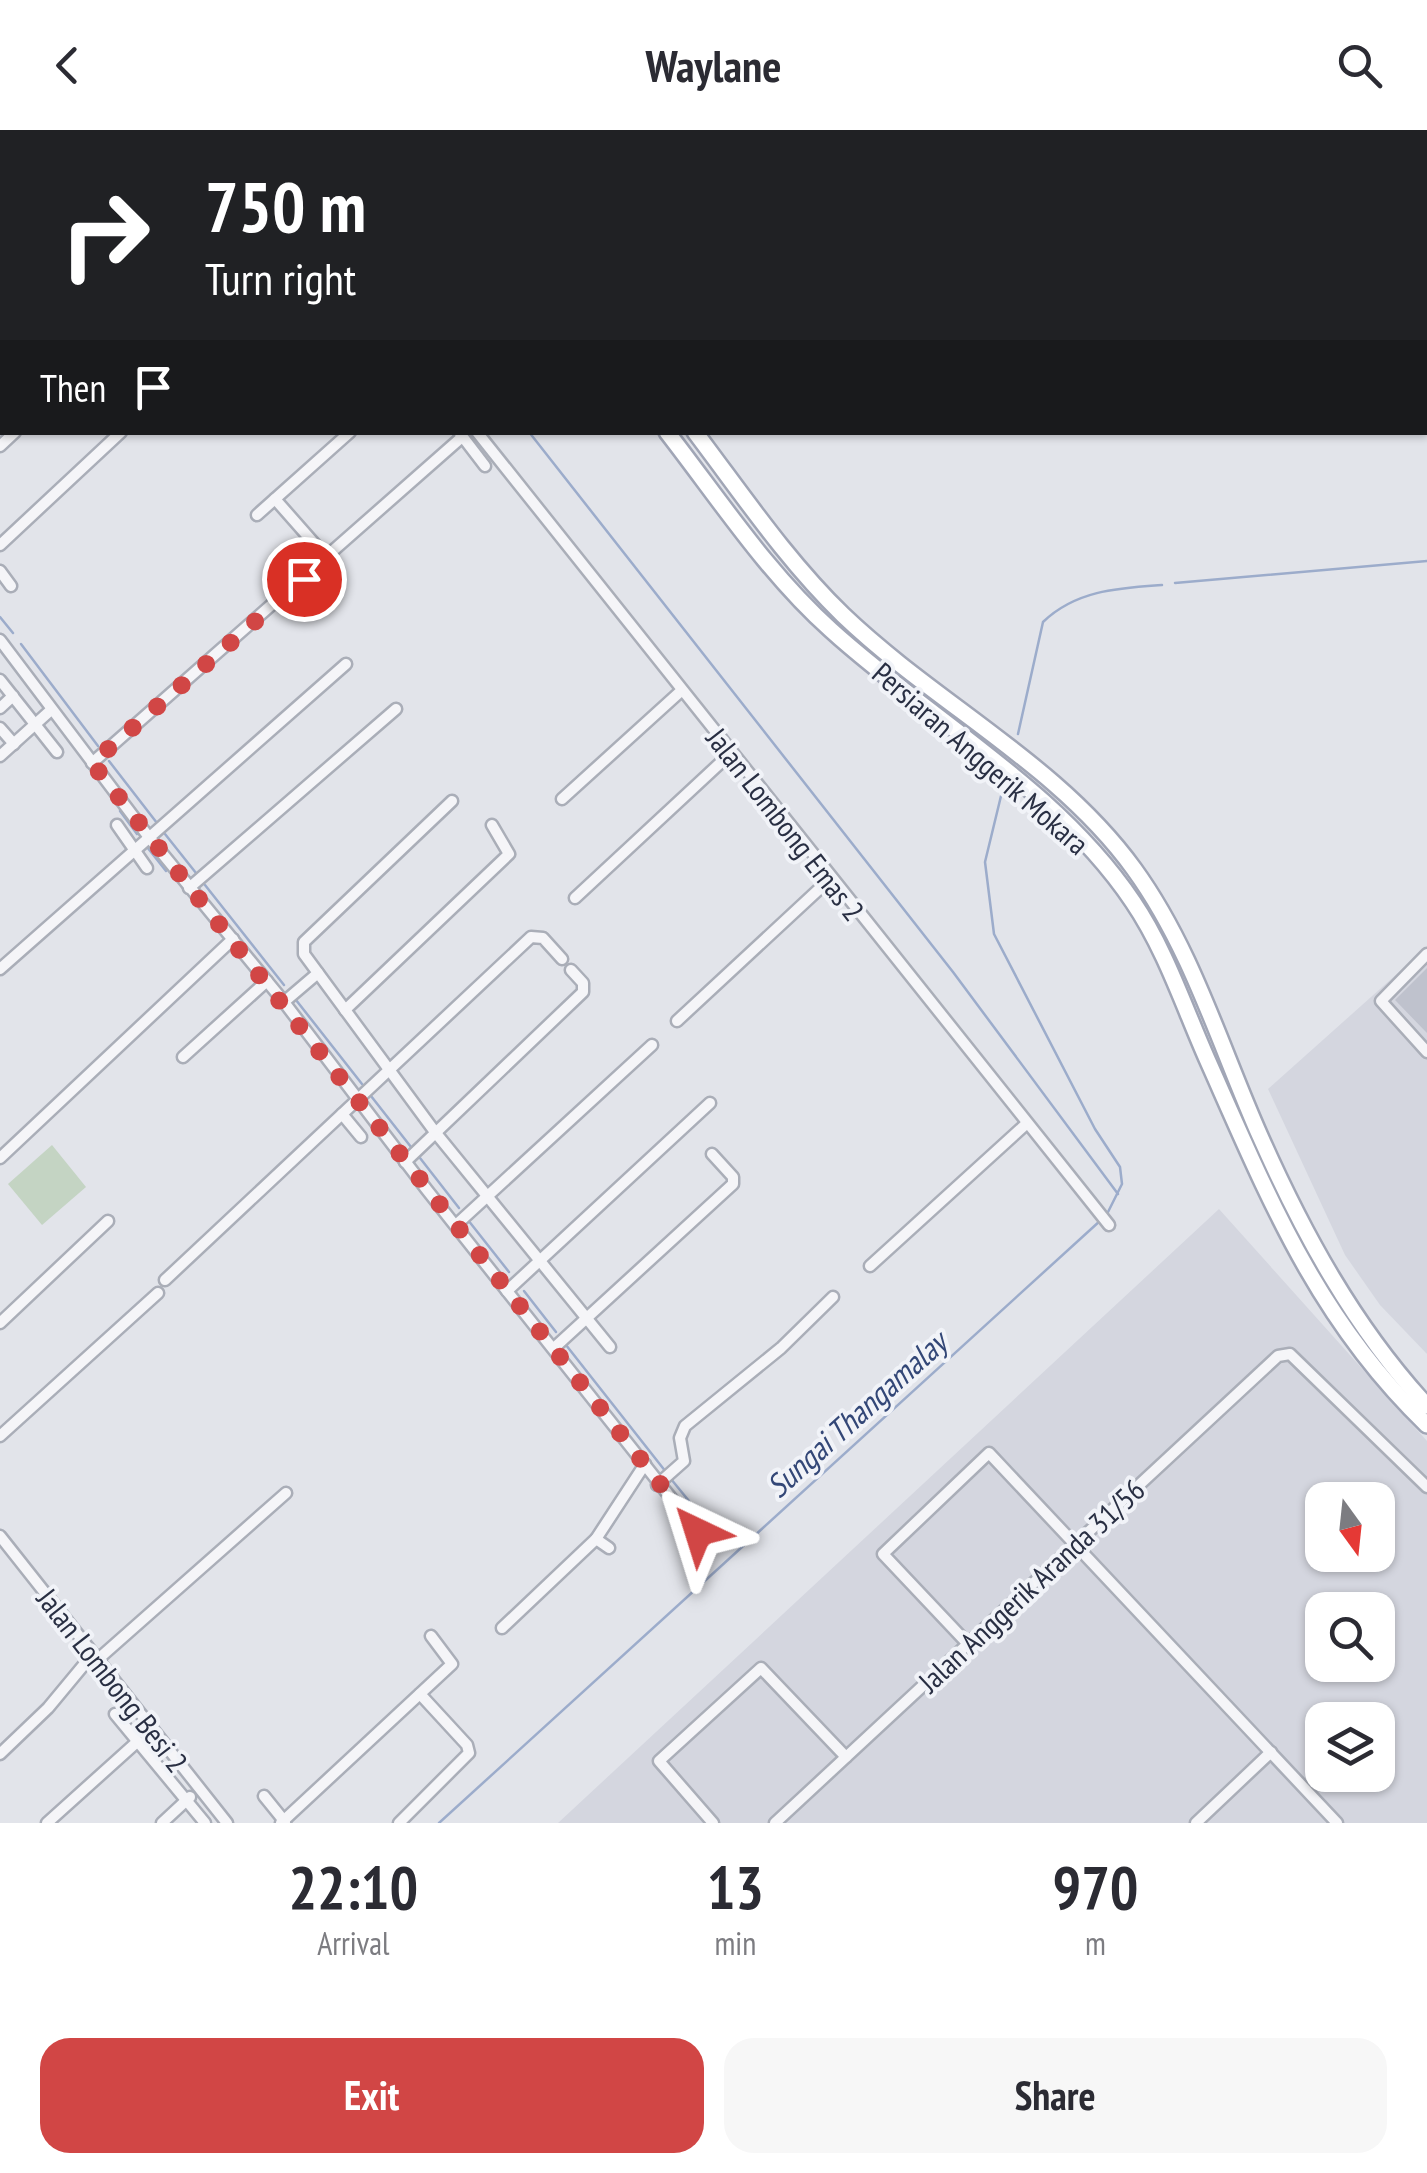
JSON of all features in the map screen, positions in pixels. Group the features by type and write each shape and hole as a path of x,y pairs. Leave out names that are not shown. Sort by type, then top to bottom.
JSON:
{"main road":[{"name":"Persiaran Anggerik Mokara","path":"669,435 780,577 830,630 1058,816 1085,841 1132,901 1166,964 1300,1262 1346,1332 1427,1425"},
{"name":"Persiaran Anggerik Mokara","path":"697,435 842,614 1068,797 1131,865 1154,898 1201,990 1259,1134 1322,1259 1381,1353 1427,1406"}],"street":[{"path":"0,545 118,435"},
{"path":"257,515 347,435"},
{"path":"92,763 304,579 461,435 485,466"},
{"name":"Jalan Lombong Emas 2","path":"479,435 1096,1215 1109,1225"},
{"path":"275,499 327,558"},
{"path":"0,571 11,586"},
{"path":"2,648 645,1464 664,1478 698,1532"},
{"path":"0,970 132,848 346,664"},
{"path":"0,680 57,752"},
{"path":"562,799 681,691"},
{"path":"0,708 13,696"},
{"path":"189,888 396,709"},
{"path":"0,756 52,710"},
{"path":"0,728 14,744"},
{"path":"576,898 730,753"},
{"path":"452,801 304,942 304,954 436,1132 610,1347"},
{"path":"117,825 147,868"},
{"path":"345,1010 509,854 492,825"},
{"path":"678,1021 830,879"},
{"path":"166,1280 531,937 543,938 562,959"},
{"path":"0,1158 233,939"},
{"path":"1427,954 1381,1001 1427,1052"},
{"path":"405,1162 583,992 582,983 571,970"},
{"path":"284,1002 318,973"},
{"path":"183,1057 267,981"},
{"path":"456,1225 652,1045"},
{"path":"507,1290 710,1103"},
{"path":"342,1114 361,1138"},
{"path":"870,1266 1025,1125"},
{"path":"554,1348 733,1184 733,1177 712,1154"},
{"path":"0,1322 108,1221"},
{"path":"0,1436 158,1293"},
{"path":"664,1478 684,1461 680,1438 685,1426 781,1348 833,1297"},
{"name":"Jalan Anggerik Aranda 31/56","path":"776,1823 1278,1356 1290,1354 1427,1487"},
{"path":"968,1644 883,1554 982,1457 996,1456 1337,1823"},
{"path":"502,1628 596,1539 645,1464"},
{"path":"0,1754 94,1658 286,1493"},
{"path":"596,1539 609,1548"},
{"name":"Jalan Lombong Besi 2","path":"2,1541 227,1823"},
{"path":"264,1796 284,1822 452,1664 431,1636"},
{"path":"713,1823 659,1760 761,1668 846,1757"},
{"path":"399,1823 468,1753 467,1745 420,1694"},
{"path":"115,1714 204,1823"},
{"path":"47,1823 137,1742"},
{"path":"1196,1823 1272,1752"},
{"path":"162,1823 198,1790"}],"shaded area":[{"path":"1427,947 1427,1354 1380,1305 1345,1255 1268,1089"},
{"path":"1219,1209 1427,1441 1427,1823 558,1823"}],"green space":[{"path":"52,1145 86,1187 42,1225 8,1184"}],"building":[{"path":"1427,968 1427,1033 1395,1000"}],"waterway":[{"path":"531,435 953,972 1118,1194"},
{"path":"1175,583 1427,561"},
{"path":"1018,734 1043,622 1084,597 1162,585"},
{"path":"0,617 13,633"},
{"path":"21,644 98,746"},
{"path":"109,761 157,823"},
{"path":"1001,796 985,862 994,934 1095,1129 1120,1167 1122,1184 1107,1214"},
{"path":"120,811 137,834"},
{"path":"165,834 196,873"},
{"path":"147,847 166,871"},
{"path":"205,885 284,985"},
{"path":"296,1000 362,1084"},
{"path":"371,1096 411,1147"},
{"path":"420,1158 459,1208"},
{"path":"468,1220 509,1272"},
{"name":"Sungai Thangamalay","path":"439,1823 1101,1220"},
{"path":"524,1291 556,1332"},
{"path":"566,1345 666,1472"},
{"path":"671,1479 689,1501"}],"route":[{"path":"304,579 92,763 284,1002 427,1190 645,1464 657,1485 698,1532"}]}
